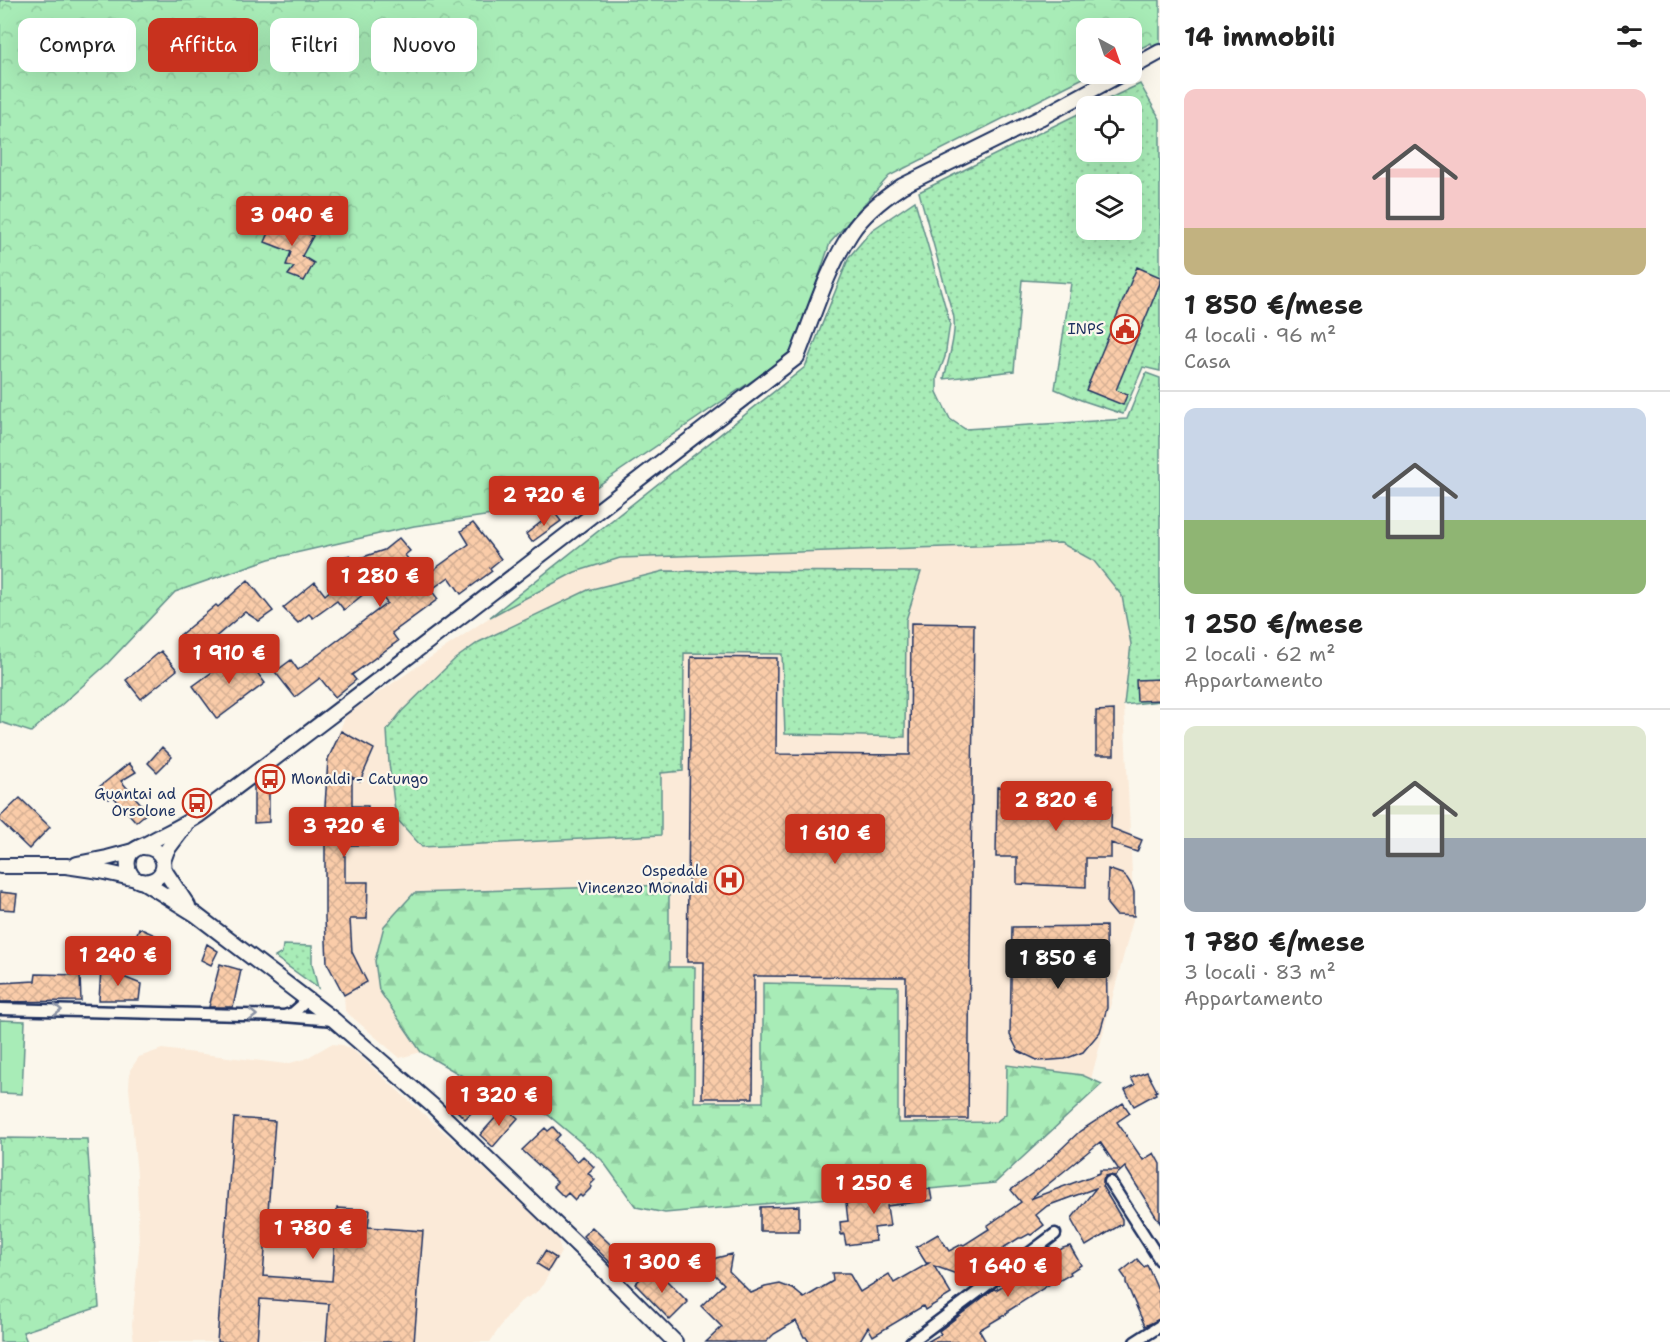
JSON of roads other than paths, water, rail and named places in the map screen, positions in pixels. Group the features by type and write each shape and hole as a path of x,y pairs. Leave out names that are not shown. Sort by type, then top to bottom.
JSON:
{"street":[{"path":"1142,62 1160,52"},
{"path":"675,1342 433,1106 309,999 195,914 129,872 129,858 137,849 186,824 297,742 798,357 832,269 851,232 882,200 902,186 1040,118 1103,84"},
{"path":"0,866 66,866 100,870 149,882 160,874 167,850 186,824"},
{"path":"66,866 107,858 148,846 160,854 163,865 184,902 195,914"},
{"path":"284,1016 309,999"},
{"path":"0,1009 284,1016 334,1020"},
{"path":"1110,1182 1159,1258"},
{"path":"911,1342 1055,1234"},
{"path":"1138,1341 1160,1326"}],"place":[{"name":"INPS","path":"1125,329"},
{"name":"Monaldi - Catungo","path":"270,779"},
{"name":"Guantai ad Orsolone","path":"197,803"},
{"name":"Ospedale Vincenzo Monaldi","path":"729,880"}]}
